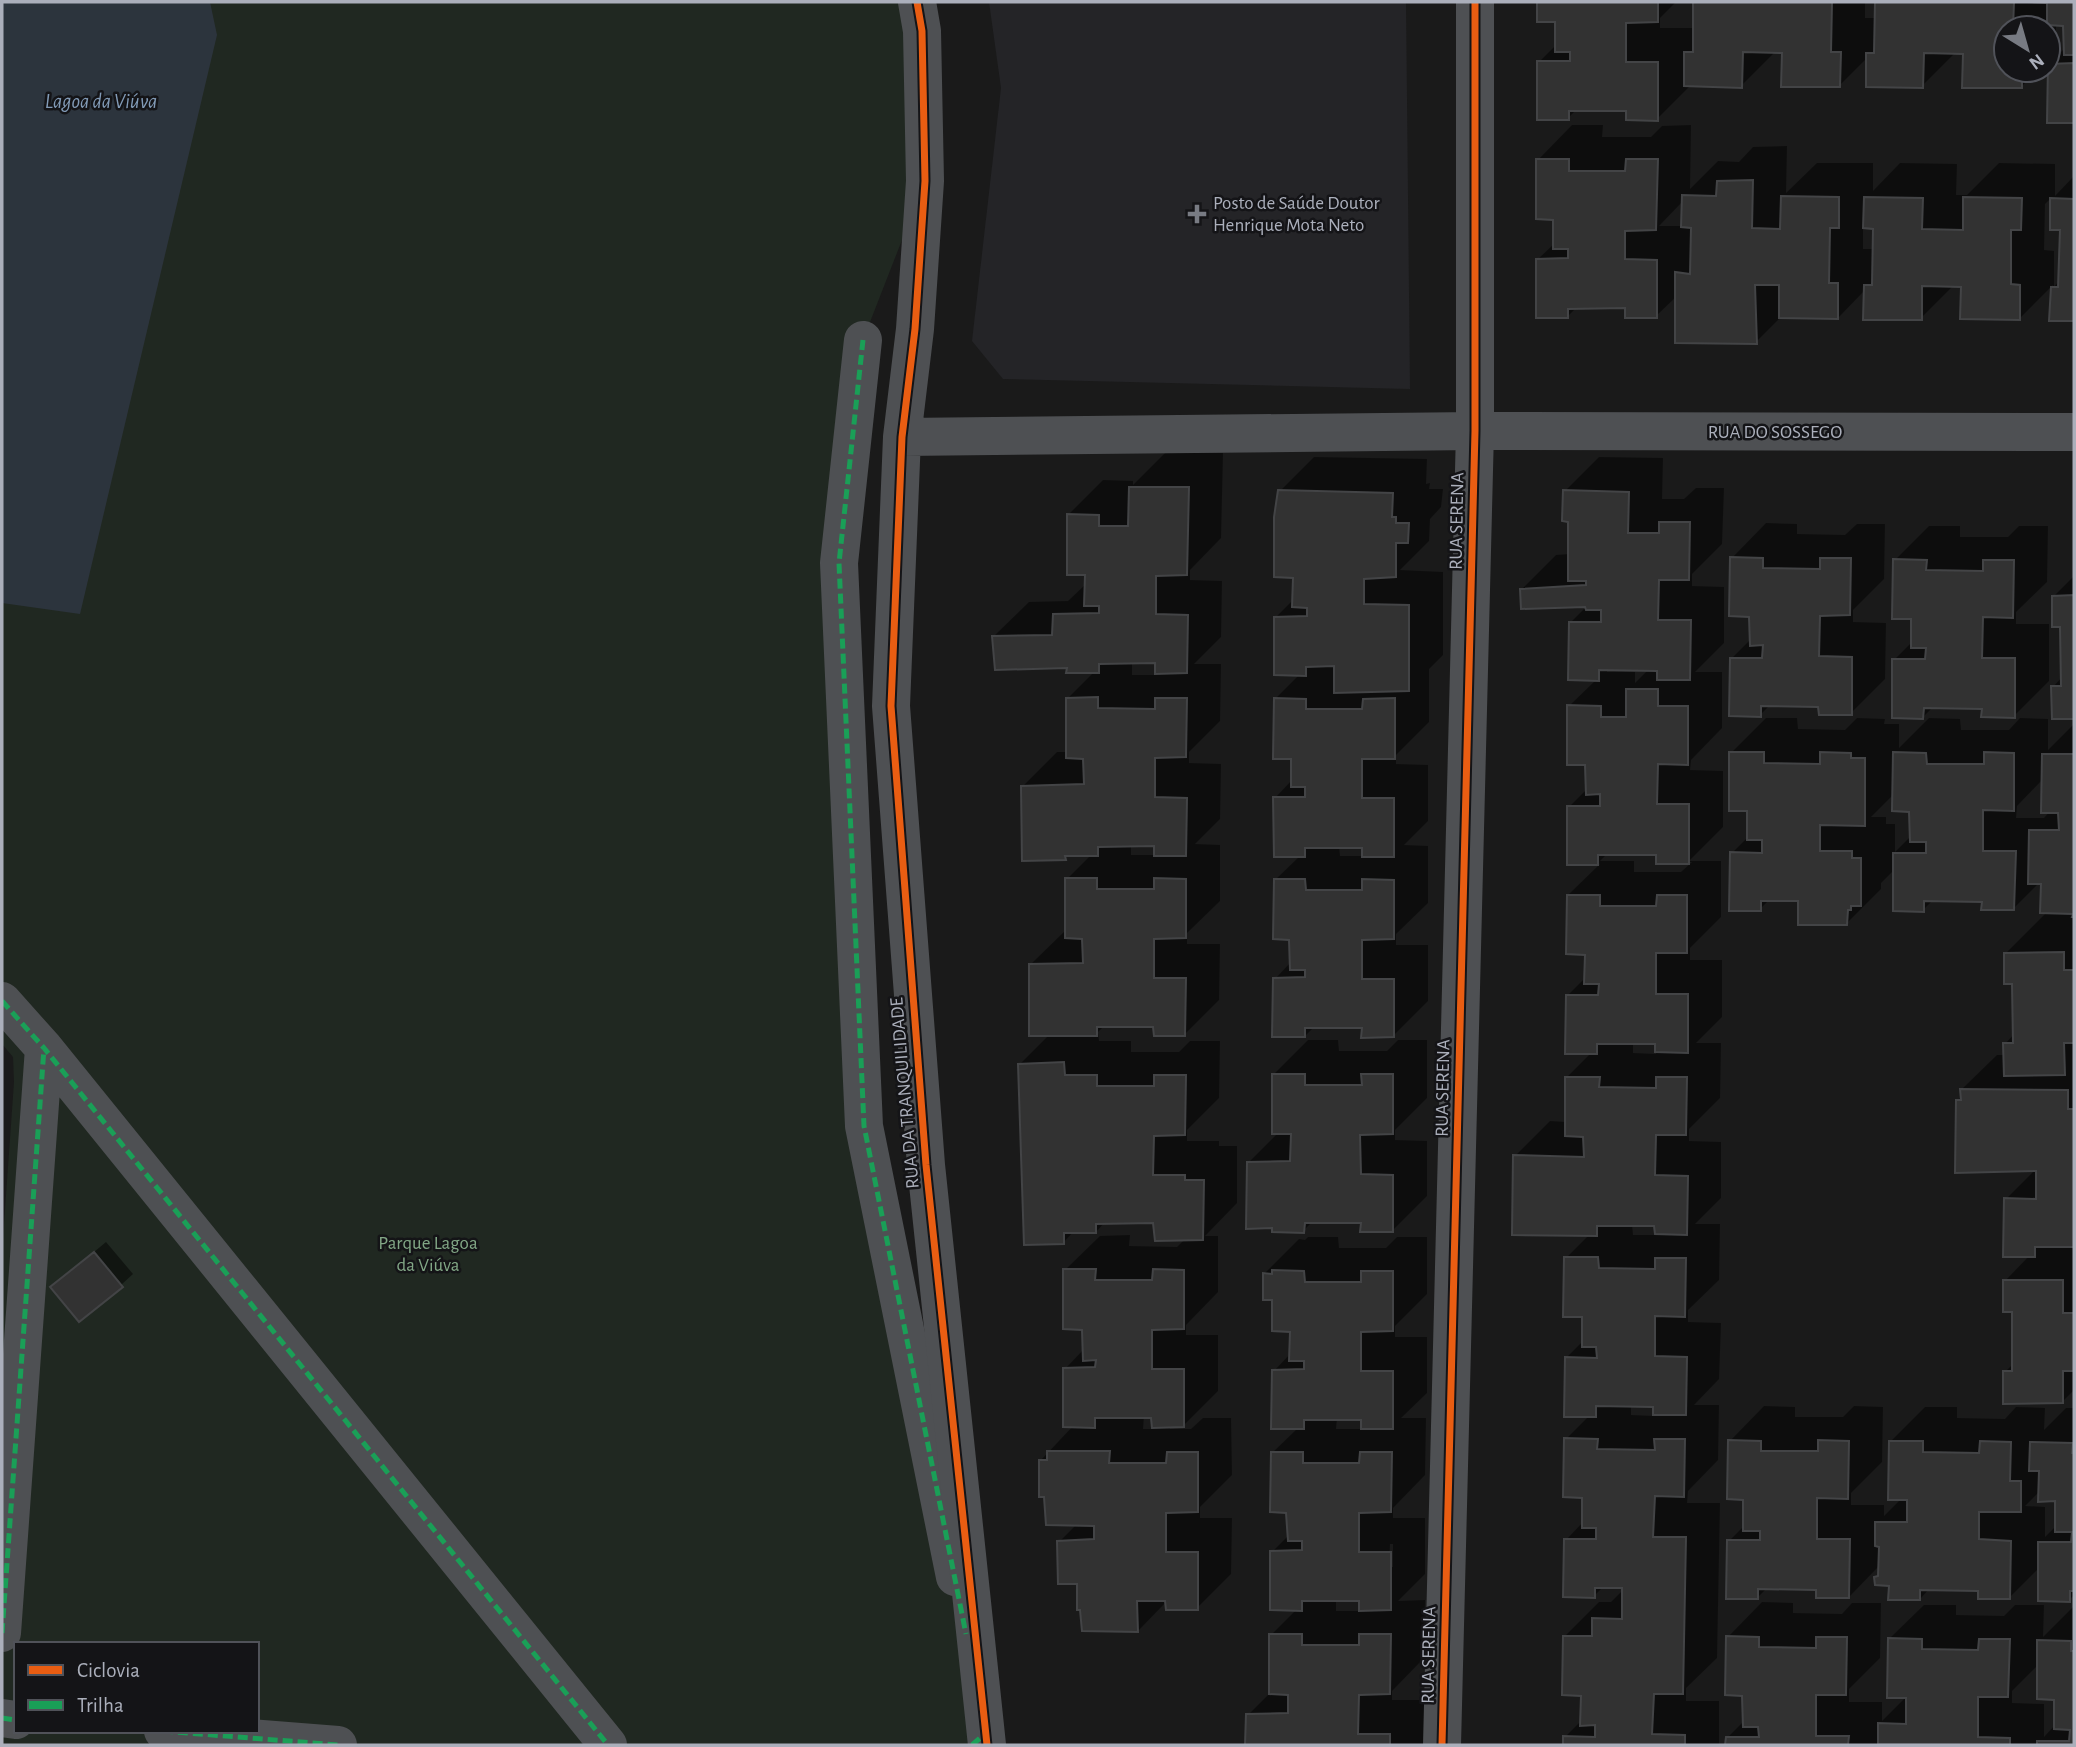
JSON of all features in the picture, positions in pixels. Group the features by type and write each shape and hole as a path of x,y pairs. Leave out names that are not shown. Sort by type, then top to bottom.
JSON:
{"street":[{"name":"RUA DA TRANQUILIDADE","path":"917,2 922,31 925,181 915,329 902,437 891,706 926,1165 982,1741"},
{"name":"RUA SERENA","path":"1442,1745 1475,431 1475,2"},
{"path":"863,340 839,564 864,1126 982,1741"},
{"name":"RUA DO SOSSEGO","path":"902,437 1475,431 2074,432"},
{"path":"2,1001 44,1048 608,1745"},
{"path":"2,1633 44,1048"},
{"path":"188,1733 338,1745"}],"shaded area":[{"name":"Posto de Saúde Doutor Henrique Mota Neto","path":"989,2 1406,2 1410,389 1003,379 972,341 1001,88"}],"green space":[{"name":"Parque Lagoa da Viúva","path":"2,2 917,2 925,181 863,340 839,564 864,1126 986,1733 972,1745 2,1745 2,1252 14,1082 13,1057 2,1044"}],"water":[{"name":"Lagoa da Viúva","path":"2,2 210,2 217,35 80,614 2,603"}],"building":[{"path":"1537,2 1658,2 1658,22 1626,23 1626,62 1658,62 1658,121 1626,120 1626,111 1569,111 1569,120 1537,120 1537,61 1570,61 1570,52 1555,52 1555,22 1537,22"},
{"path":"1693,2 1832,2 1831,52 1841,52 1840,87 1781,87 1782,53 1743,52 1742,88 1684,86 1684,52 1693,52"},
{"path":"1875,2 2014,2 2014,14 1992,14 1992,84 2022,84 2022,88 1962,88 1963,54 1924,53 1923,88 1866,87 1866,53 1874,53"},
{"path":"2027,2 2074,2 2074,55 2064,55 2062,14 2047,14 2047,3"},
{"path":"2062,63 2074,63 2074,123 2047,123 2048,84 2062,84"},
{"path":"1536,159 1569,159 1569,171 1625,171 1626,159 1658,159 1656,230 1625,231 1625,259 1657,260 1657,318 1625,318 1625,308 1568,309 1568,318 1536,318 1536,259 1568,258 1568,249 1553,249 1553,220 1536,219"},
{"path":"1753,180 1752,228 1780,229 1781,196 1839,197 1839,228 1830,228 1829,283 1838,283 1838,319 1779,318 1779,285 1755,285 1757,344 1675,343 1675,272 1690,274 1691,228 1681,227 1682,195 1716,196 1717,181"},
{"path":"1864,197 1923,198 1922,229 1963,230 1963,197 2022,198 2021,230 2011,230 2011,284 2020,285 2020,320 1960,319 1961,287 1922,286 1922,320 1863,320 1864,285 1872,285 1873,229 1863,228"},
{"path":"2050,198 2074,199 2074,321 2049,321 2051,287 2058,287 2060,230 2050,230"},
{"path":"1129,487 1189,487 1187,575 1156,576 1156,614 1188,615 1187,673 1155,674 1155,663 1099,664 1099,673 1066,673 1067,668 995,670 992,636 1052,635 1053,614 1099,613 1099,606 1084,606 1085,575 1067,575 1067,514 1099,515 1099,526 1128,526"},
{"path":"1278,490 1393,493 1392,517 1396,517 1396,523 1409,523 1408,543 1396,543 1396,577 1364,579 1364,604 1409,605 1409,691 1334,693 1334,666 1306,667 1306,676 1274,675 1274,617 1307,616 1307,608 1292,607 1293,578 1274,577 1274,517"},
{"path":"1563,490 1629,492 1628,533 1659,533 1659,522 1690,522 1689,580 1659,580 1658,620 1691,620 1690,680 1657,680 1657,671 1599,670 1599,681 1568,680 1569,622 1601,622 1601,610 1586,610 1585,607 1521,609 1520,589 1586,585 1586,581 1568,581 1568,522 1562,521"},
{"path":"1730,557 1763,558 1763,568 1820,569 1820,558 1851,558 1850,615 1820,616 1819,656 1852,657 1852,715 1819,715 1818,707 1761,706 1761,717 1729,716 1730,658 1762,658 1763,645 1750,646 1749,617 1729,616"},
{"path":"1893,559 1927,560 1926,570 1983,571 1983,560 2014,560 2013,618 1983,617 1982,658 2015,658 2015,718 1981,717 1982,709 1924,708 1923,719 1892,718 1892,659 1925,659 1926,648 1911,648 1911,619 1892,619"},
{"path":"2074,595 2074,719 2052,719 2051,686 2061,686 2060,627 2052,627 2052,596"},
{"path":"1626,689 1658,689 1658,706 1688,706 1688,765 1658,764 1657,804 1689,804 1689,864 1656,864 1656,855 1598,855 1598,865 1567,865 1567,806 1600,806 1600,794 1586,795 1585,765 1567,765 1567,705 1601,706 1601,717 1626,717"},
{"path":"1098,697 1098,708 1155,709 1155,698 1187,698 1186,757 1155,758 1155,797 1187,798 1186,856 1154,856 1154,846 1098,847 1098,856 1065,856 1066,860 1022,861 1021,786 1084,784 1083,759 1066,758 1066,698"},
{"path":"1274,698 1306,699 1306,709 1362,709 1363,699 1395,698 1395,759 1362,759 1362,798 1394,798 1394,857 1362,857 1362,848 1305,848 1305,857 1274,857 1273,797 1305,797 1305,787 1291,787 1291,759 1273,759"},
{"path":"1729,752 1764,752 1764,763 1820,764 1820,752 1851,753 1851,758 1865,758 1865,826 1820,825 1820,851 1852,851 1852,858 1861,858 1861,906 1851,906 1851,910 1848,910 1847,925 1798,925 1798,901 1761,901 1761,911 1729,911 1730,852 1762,853 1762,840 1747,840 1747,811 1729,811"},
{"path":"1893,752 1926,753 1927,764 1984,764 1984,752 2014,753 2014,811 1983,810 1983,851 2016,851 2014,910 1981,910 1982,902 1924,901 1924,912 1893,911 1893,853 1926,853 1926,842 1910,842 1909,812 1892,811"},
{"path":"2042,754 2074,754 2074,917 2073,914 2040,913 2041,884 2028,884 2029,830 2059,830 2058,813 2041,813"},
{"path":"1065,878 1097,878 1097,889 1154,889 1154,878 1186,879 1186,938 1154,939 1154,978 1186,978 1185,1036 1154,1036 1153,1027 1097,1027 1097,1036 1029,1036 1029,964 1083,963 1082,939 1065,938"},
{"path":"1274,879 1305,879 1306,890 1362,890 1362,879 1394,880 1394,939 1362,940 1362,979 1394,979 1394,1037 1361,1038 1362,1028 1305,1028 1305,1037 1272,1037 1273,978 1305,977 1305,970 1290,970 1289,940 1273,939"},
{"path":"1567,895 1600,895 1600,906 1656,906 1657,895 1687,895 1687,953 1656,953 1656,994 1688,994 1688,1053 1655,1052 1655,1044 1597,1044 1597,1054 1565,1054 1566,995 1598,995 1599,984 1584,984 1585,955 1566,954"},
{"path":"2064,952 2064,970 2074,970 2074,1043 2064,1043 2065,1075 2004,1076 2003,1043 2013,1043 2012,984 2004,984 2004,953"},
{"path":"1064,1062 1065,1075 1097,1075 1097,1086 1154,1086 1154,1075 1186,1075 1185,1135 1154,1136 1153,1175 1185,1175 1185,1180 1204,1180 1203,1240 1155,1241 1153,1223 1096,1224 1096,1233 1064,1233 1064,1244 1024,1245 1018,1064"},
{"path":"1272,1074 1305,1074 1305,1085 1362,1085 1361,1074 1393,1074 1393,1134 1360,1135 1361,1174 1393,1175 1393,1232 1360,1232 1361,1223 1305,1223 1304,1233 1272,1232 1272,1228 1246,1229 1247,1162 1290,1161 1291,1134 1272,1134"},
{"path":"1565,1077 1600,1077 1599,1087 1656,1088 1656,1077 1687,1077 1686,1135 1656,1135 1655,1175 1688,1176 1687,1235 1655,1234 1654,1226 1597,1226 1597,1236 1512,1235 1513,1155 1584,1157 1583,1137 1565,1136"},
{"path":"1960,1089 2068,1090 2068,1109 2074,1109 2074,1247 2035,1247 2035,1257 2003,1257 2004,1198 2036,1199 2036,1171 1955,1173 1956,1100 1961,1100"},
{"path":"94,1252 123,1287 79,1322 50,1287"},
{"path":"1564,1257 1598,1257 1599,1268 1655,1269 1655,1258 1686,1258 1685,1317 1655,1316 1655,1356 1687,1357 1686,1415 1653,1415 1653,1407 1596,1406 1596,1417 1564,1417 1565,1357 1597,1358 1596,1347 1582,1347 1582,1317 1563,1317"},
{"path":"1063,1269 1096,1269 1095,1280 1152,1280 1153,1269 1184,1270 1184,1329 1152,1330 1152,1369 1184,1369 1184,1427 1152,1428 1151,1418 1095,1418 1095,1428 1063,1427 1063,1368 1095,1367 1096,1360 1083,1361 1082,1330 1063,1329"},
{"path":"1272,1270 1304,1271 1305,1282 1361,1282 1361,1271 1393,1271 1393,1331 1361,1332 1361,1371 1393,1371 1393,1429 1361,1429 1361,1420 1304,1420 1304,1429 1271,1429 1272,1370 1304,1369 1304,1361 1289,1361 1290,1332 1272,1331 1272,1300 1263,1300 1263,1273 1272,1274"},
{"path":"2003,1280 2063,1280 2063,1313 2074,1313 2074,1371 2063,1371 2063,1403 2003,1404 2003,1371 2012,1371 2012,1312 2003,1312"},
{"path":"1564,1438 1598,1439 1597,1449 1655,1450 1654,1439 1685,1439 1684,1497 1655,1496 1653,1537 1686,1537 1683,1694 1654,1694 1652,1734 1685,1735 1685,1745 1563,1745 1563,1736 1595,1737 1595,1725 1580,1726 1581,1696 1562,1695 1563,1636 1592,1636 1592,1618 1622,1619 1622,1588 1595,1588 1595,1598 1563,1597 1564,1539 1596,1539 1596,1528 1582,1528 1582,1498 1563,1497"},
{"path":"1728,1440 1761,1441 1761,1451 1818,1451 1818,1440 1849,1441 1848,1499 1817,1498 1817,1539 1850,1539 1849,1598 1816,1598 1816,1590 1758,1589 1758,1599 1726,1599 1727,1540 1760,1540 1760,1531 1743,1531 1743,1500 1727,1499"},
{"path":"1889,1441 1923,1441 1923,1452 1979,1453 1980,1441 2011,1442 2010,1481 2021,1481 2021,1512 1979,1512 1979,1539 2011,1541 2010,1599 1978,1599 1978,1591 1920,1590 1920,1600 1888,1600 1889,1586 1875,1585 1879,1547 1875,1546 1875,1522 1907,1522 1907,1500 1888,1500"},
{"path":"2030,1442 2073,1443 2074,1591 2070,1591 2070,1602 2038,1601 2038,1542 2071,1542 2072,1532 2055,1532 2055,1501 2038,1502 2039,1471 2029,1471"},
{"path":"1047,1451 1110,1451 1109,1463 1166,1463 1167,1452 1198,1452 1198,1512 1166,1513 1166,1552 1198,1552 1198,1610 1166,1610 1165,1601 1137,1601 1138,1632 1082,1631 1080,1610 1077,1610 1077,1584 1058,1584 1057,1541 1094,1539 1094,1526 1046,1525 1044,1497 1039,1497 1039,1460 1047,1460"},
{"path":"1271,1452 1303,1452 1303,1463 1359,1463 1360,1452 1392,1452 1391,1512 1359,1513 1359,1552 1391,1552 1391,1610 1359,1611 1359,1601 1302,1601 1302,1611 1270,1610 1270,1551 1302,1550 1302,1541 1288,1541 1286,1513 1270,1512"},
{"path":"1269,1634 1302,1634 1302,1645 1359,1645 1359,1634 1391,1634 1390,1694 1359,1695 1358,1734 1390,1734 1390,1745 1245,1745 1246,1714 1288,1713 1288,1695 1269,1694"},
{"path":"1726,1636 1759,1637 1759,1647 1816,1648 1816,1637 1847,1637 1846,1695 1816,1695 1816,1736 1849,1736 1848,1745 1725,1745 1726,1737 1759,1737 1758,1727 1743,1727 1742,1696 1725,1695"},
{"path":"1888,1638 1922,1639 1922,1649 1978,1650 1979,1639 2010,1639 2008,1697 1978,1697 1978,1737 2010,1738 2010,1745 1878,1744 1878,1723 1906,1724 1906,1698 1887,1698"},
{"path":"2037,1640 2071,1641 2071,1651 2074,1651 2074,1745 2037,1745 2037,1741 2069,1741 2070,1730 2054,1729 2054,1700 2037,1699"}],"marked path":[{"path":"863,340 839,563 864,1126 966,1634"},
{"path":"2,1001 44,1048 608,1745"},
{"path":"2,1633 44,1048"},
{"path":"2,1718 14,1720"},
{"path":"972,1745 986,1733 985,1730"},
{"path":"188,1733 338,1745"}],"cycle path":[{"path":"917,2 922,31 925,181 915,329 902,437 891,706 926,1165 987,1745"},
{"path":"1442,1745 1475,431 1475,2"}],"place":[{"name":"Posto de Saúde Doutor Henrique Mota Neto","path":"1197,214"}]}
